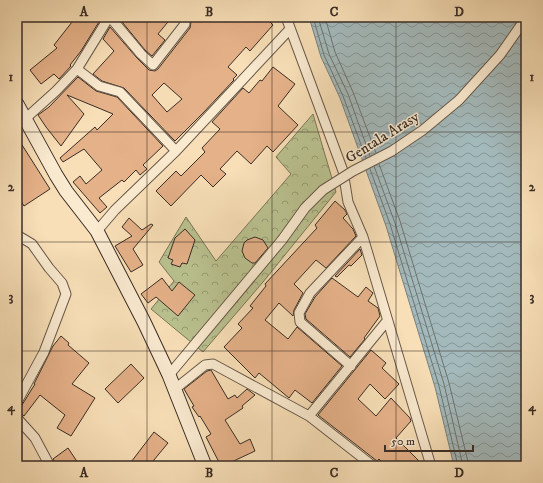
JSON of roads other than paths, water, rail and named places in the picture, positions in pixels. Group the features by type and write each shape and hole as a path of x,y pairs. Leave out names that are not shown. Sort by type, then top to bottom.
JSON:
{"street":[{"path":"26,119 56,91 76,69 109,17 152,65 185,24 184,17"},
{"path":"286,17 343,171 348,202 362,237 431,466"},
{"name":"Gentala Arasy","path":"169,375 282,240 305,208 323,190 353,171 392,151 424,130 459,100 500,55 526,18"},
{"path":"97,231 115,210 176,151 290,29"},
{"path":"76,69 99,86 120,92 176,151"},
{"path":"17,104 66,191 97,231 144,322 169,375 205,466"},
{"path":"17,235 32,244 62,283 66,294 44,352 17,402"},
{"path":"351,366 300,322 299,313 310,293 362,237"},
{"path":"309,416 387,321"},
{"path":"175,389 205,366 213,364 309,416 373,466"},
{"path":"17,418 36,438 50,466"}],"water":[{"path":"309,17 526,17 526,466 454,466 435,387 386,226 340,98 321,57"}]}
